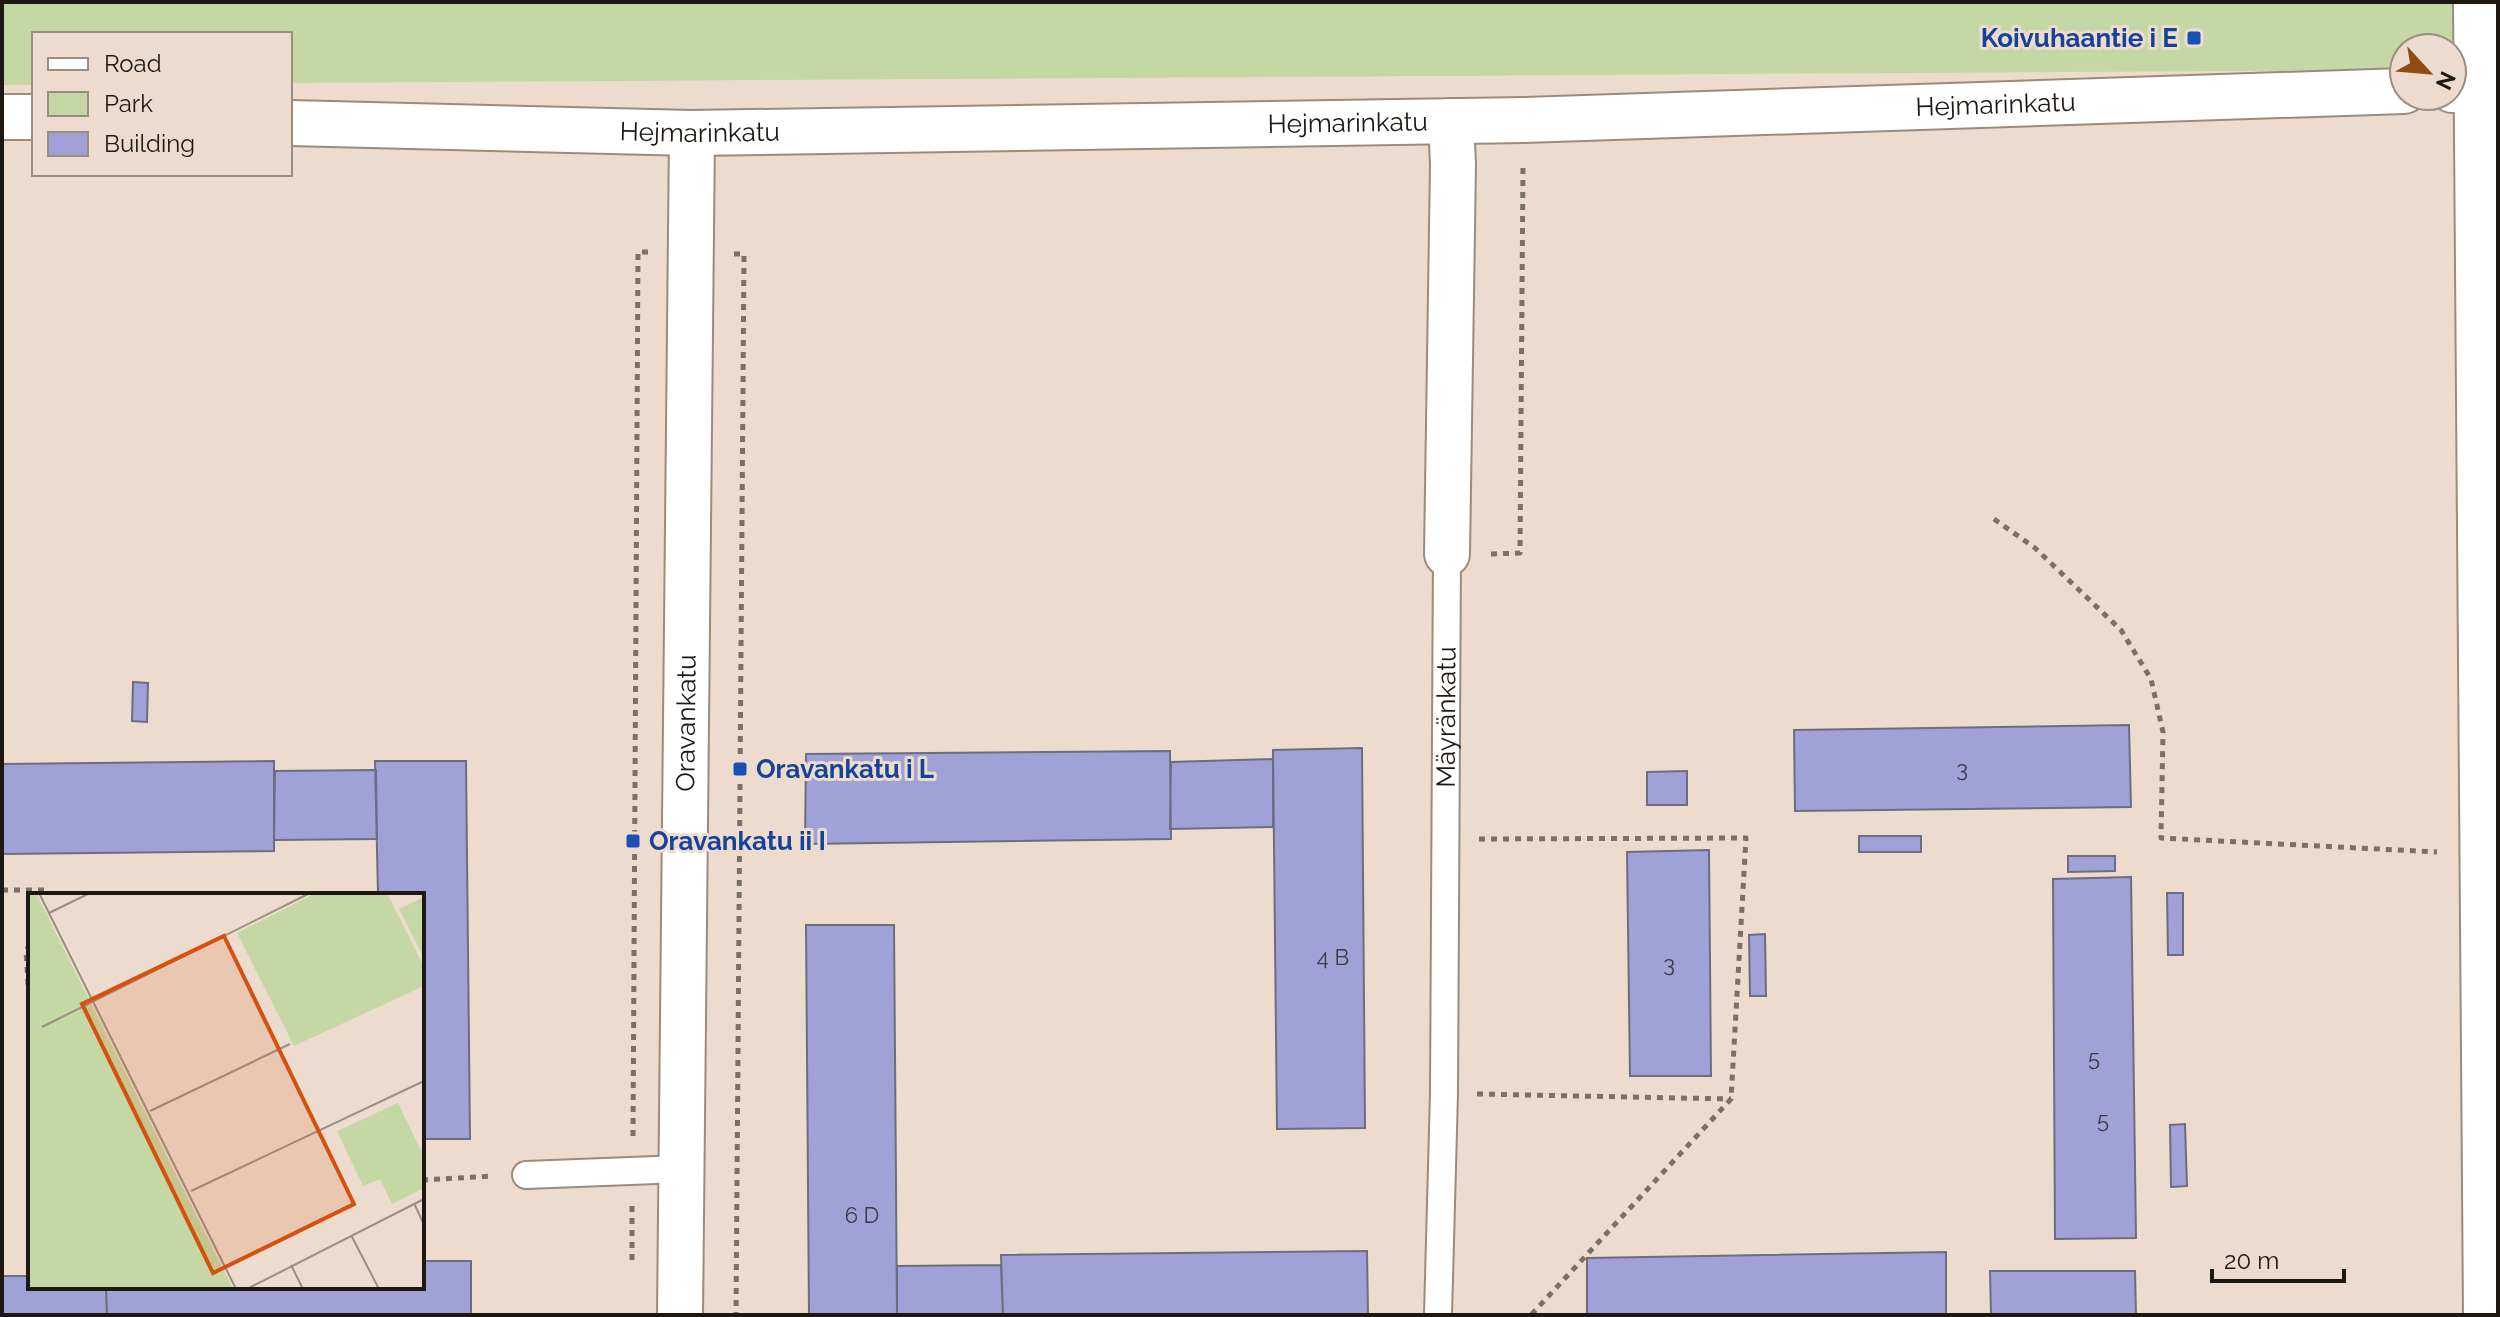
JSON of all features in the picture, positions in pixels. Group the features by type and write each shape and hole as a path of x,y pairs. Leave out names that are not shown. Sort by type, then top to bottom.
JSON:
{"street":[{"path":"2476,2 2486,1315"},
{"name":"Hejmarinkatu","path":"292,123 692,133 1524,120 2388,92"},
{"path":"2,117 32,117"},
{"name":"Mäyränkatu","path":"1447,554 1451,121"},
{"name":"Oravankatu","path":"680,1315 692,133"}],"lane":[{"name":"Mäyränkatu","path":"1438,1315 1444,1093 1447,554"},
{"path":"526,1175 682,1169"}],"path":[{"path":"1447,554 1520,553 1524,120"},
{"path":"632,1272 638,252 744,254 736,1315"},
{"path":"1994,519 2035,548 2121,630 2151,679 2163,732 2161,838 2481,855"},
{"path":"1446,839 1746,838 1731,1099 1531,1315"},
{"path":"2,890 44,890 44,893"},
{"path":"28,948 28,982"},
{"path":"1444,1093 1731,1099"},
{"path":"424,1180 526,1175"}],"green space":[{"path":"2,2 2498,2 2498,69 2468,70 2468,32 2388,32 2388,70 292,83 292,32 32,32 32,85 2,85"}],"building":[{"path":"133,682 148,683 147,722 132,721"},
{"path":"2129,725 2131,807 1795,811 1794,730"},
{"path":"1362,748 1365,1128 1277,1129 1273,750"},
{"path":"1170,751 1171,839 805,844 806,754"},
{"path":"1273,759 1273,827 1170,829 1171,762"},
{"path":"274,761 274,851 2,854 2,764"},
{"path":"375,761 466,761 470,1139 424,1139 424,893 378,893"},
{"path":"376,770 377,839 274,840 275,771"},
{"path":"1687,771 1687,805 1647,805 1647,772"},
{"path":"1859,836 1921,836 1921,852 1859,852"},
{"path":"1709,850 1711,1076 1630,1076 1627,852"},
{"path":"2068,856 2115,856 2115,871 2068,872"},
{"path":"2131,877 2136,1238 2055,1239 2053,879"},
{"path":"2167,893 2183,893 2183,955 2168,955"},
{"path":"806,925 894,925 897,1315 809,1315"},
{"path":"1765,934 1766,996 1750,996 1749,935"},
{"path":"2185,1124 2187,1186 2171,1187 2170,1125"},
{"path":"1367,1251 1368,1315 1003,1315 1001,1255"},
{"path":"1946,1252 1946,1315 1587,1315 1587,1258"},
{"path":"424,1261 471,1261 471,1315 107,1315 106,1289 424,1289"},
{"path":"1001,1265 1003,1315 897,1315 897,1266"},
{"path":"1990,1271 2135,1271 2136,1315 1991,1315"},
{"path":"2,1276 28,1276 28,1289 106,1289 107,1315 2,1315"}],"place":[{"name":"Koivuhaantie i E","path":"2194,38"},
{"name":"Oravankatu i L","path":"740,769"},
{"name":"Oravankatu ii I","path":"633,841"}]}
